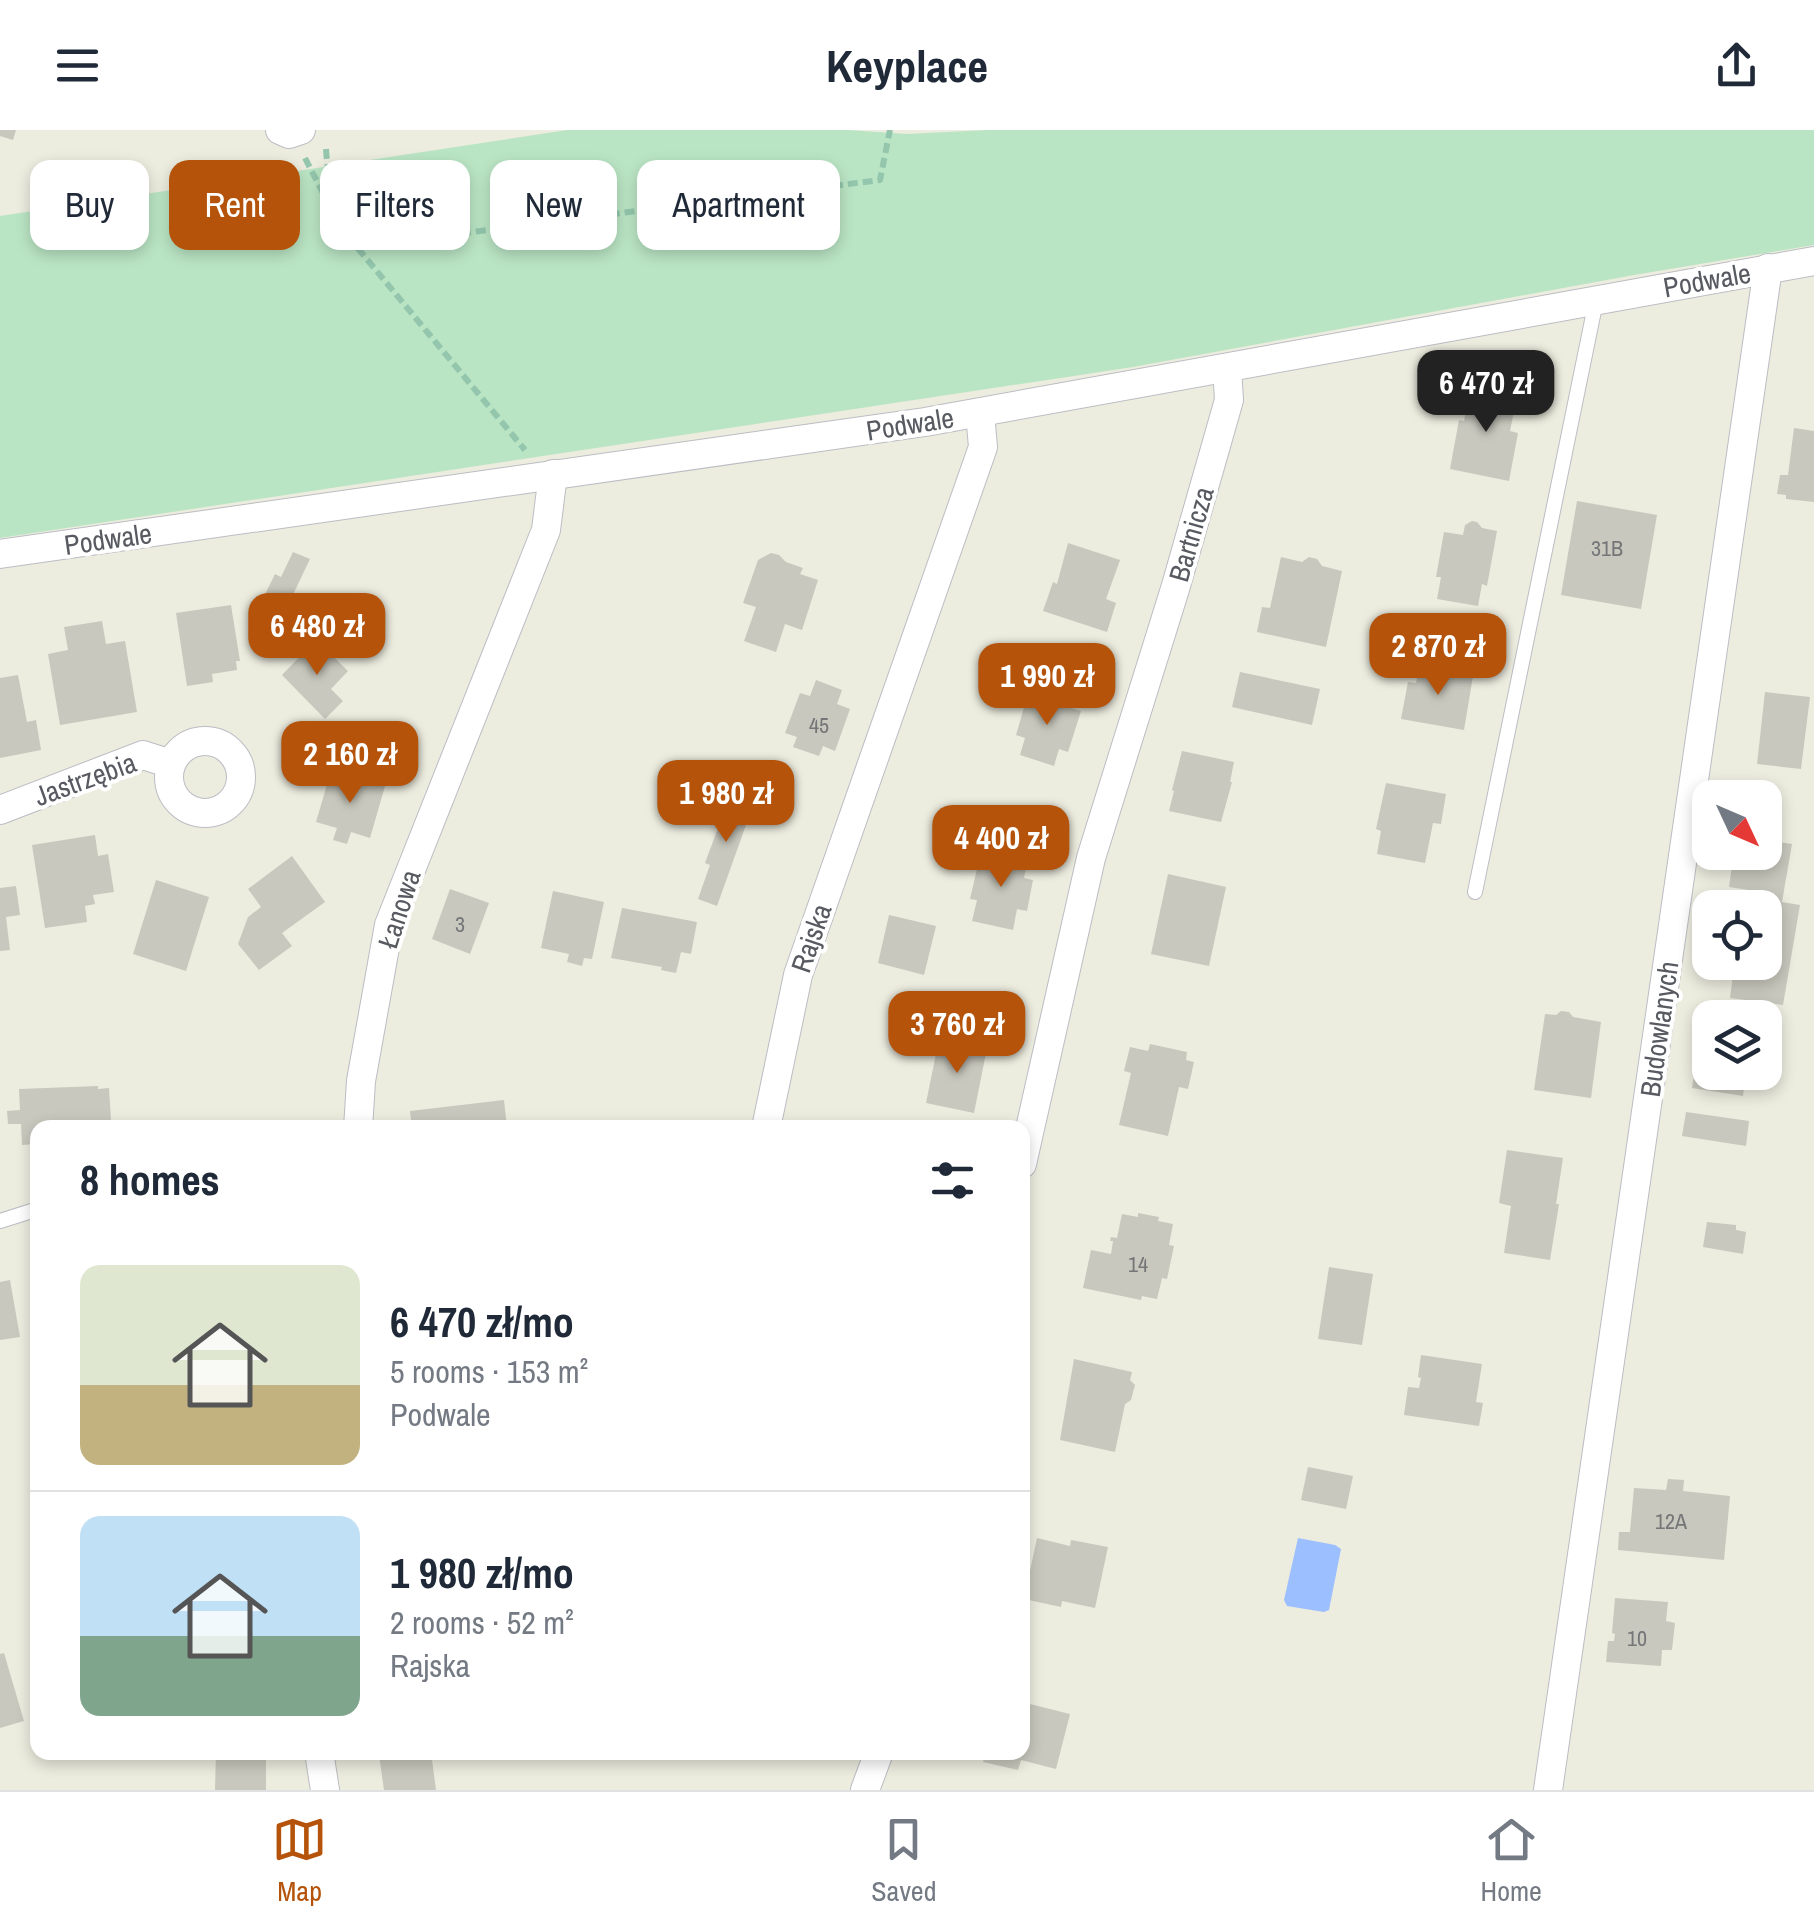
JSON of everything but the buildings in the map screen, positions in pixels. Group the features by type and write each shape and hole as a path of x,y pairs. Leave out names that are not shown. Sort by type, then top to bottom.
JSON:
{"street":[{"name":"Podwale","path":"0,554 980,412 1814,261"},
{"name":"Budowlanych","path":"1548,1790 1768,268"},
{"name":"Bartnicza","path":"1030,1129 1091,858 1176,589 1229,400 1227,368"},
{"name":"Rajska","path":"768,1120 798,974 983,448 980,412"},
{"name":"Łanowa","path":"359,1120 388,925 546,530 553,474"},
{"name":"Jastrzębia","path":"0,810 143,755 171,764"},
{"path":"320,1760 325,1790"},
{"path":"865,1790 876,1760"}],"lane":[{"path":"1475,892 1596,300"},
{"path":"0,1221 30,1212"}],"path":[{"path":"326,144 328,173 340,210 365,234 394,242 880,180 890,130"},
{"path":"290,131 341,228 523,448 553,474"}],"green space":[{"path":"567,130 848,130 907,134 987,130 1814,130 1814,245 1133,367 0,538 0,216 30,211 30,250 149,250 149,193 169,190 169,250 300,250 300,170 320,167 320,250 470,250 470,160 369,160"}],"water":[{"path":"1298,1538 1341,1549 1329,1610 1324,1612 1287,1606 1284,1600"}]}
